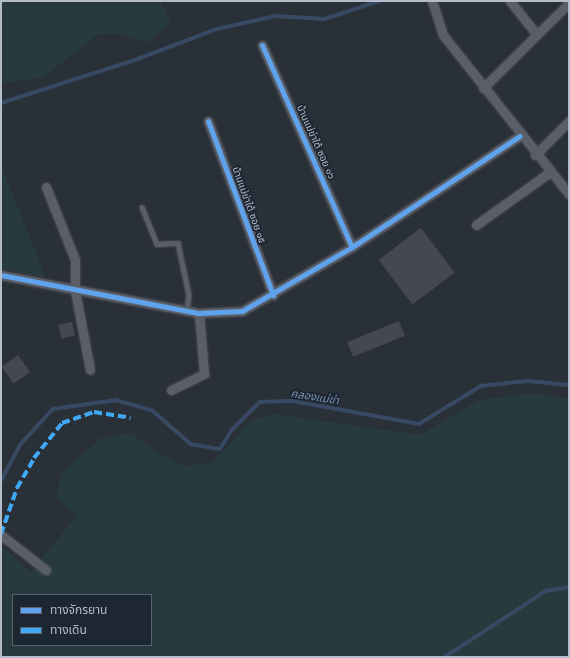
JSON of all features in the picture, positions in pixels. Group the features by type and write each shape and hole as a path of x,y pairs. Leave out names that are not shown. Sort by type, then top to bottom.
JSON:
{"street":[{"path":"432,1 443,35 535,155 569,194"},
{"path":"510,1 537,35"},
{"path":"483,88 569,3"},
{"name":"บ้านแม่ข่าใต้ ซอย ๑๖","path":"262,45 352,247"},
{"name":"บ้านแม่ข่าใต้ ซอย ๑๕","path":"208,121 273,295"},
{"path":"535,155 569,121"},
{"path":"1,275 199,313 242,311 273,295 352,247 520,136"},
{"path":"476,225 550,172"},
{"path":"46,187 75,260 75,290 90,370"},
{"path":"171,390 204,374 199,313"},
{"path":"1,535 46,570"}],"lane":[{"path":"142,207 157,244 178,243 188,295 187,311"}],"green space":[{"path":"1,1 160,1 171,23 148,42 119,34 99,34 44,77 1,84"},
{"path":"1,165 14,198 46,278 1,268"},
{"path":"530,393 569,399 569,657 1,657 1,545 31,572 77,515 56,498 61,474 101,438 131,433 156,451 183,466 212,463 252,420 273,414 420,435 479,400"}],"building":[{"path":"421,228 455,273 412,305 379,260"},
{"path":"399,321 405,336 353,357 347,342"},
{"path":"72,322 75,336 61,339 58,325"},
{"path":"18,355 30,372 14,384 2,366"}],"waterway":[{"path":"1,103 138,59 217,29 276,16 325,19 379,1"},
{"name":"คลองแม่ข่า","path":"1,481 20,445 53,409 116,400 152,410 191,444 220,449 232,430 260,402 293,401 419,424 481,386 528,381 569,385"},
{"path":"445,657 546,591 569,587"}],"marked path":[{"path":"1,534 17,488 34,458 62,423 94,412 131,418"}],"cycle path":[{"path":"262,45 352,247"},
{"path":"208,121 273,295"},
{"path":"1,275 199,313 242,311 352,247 520,136"}]}
